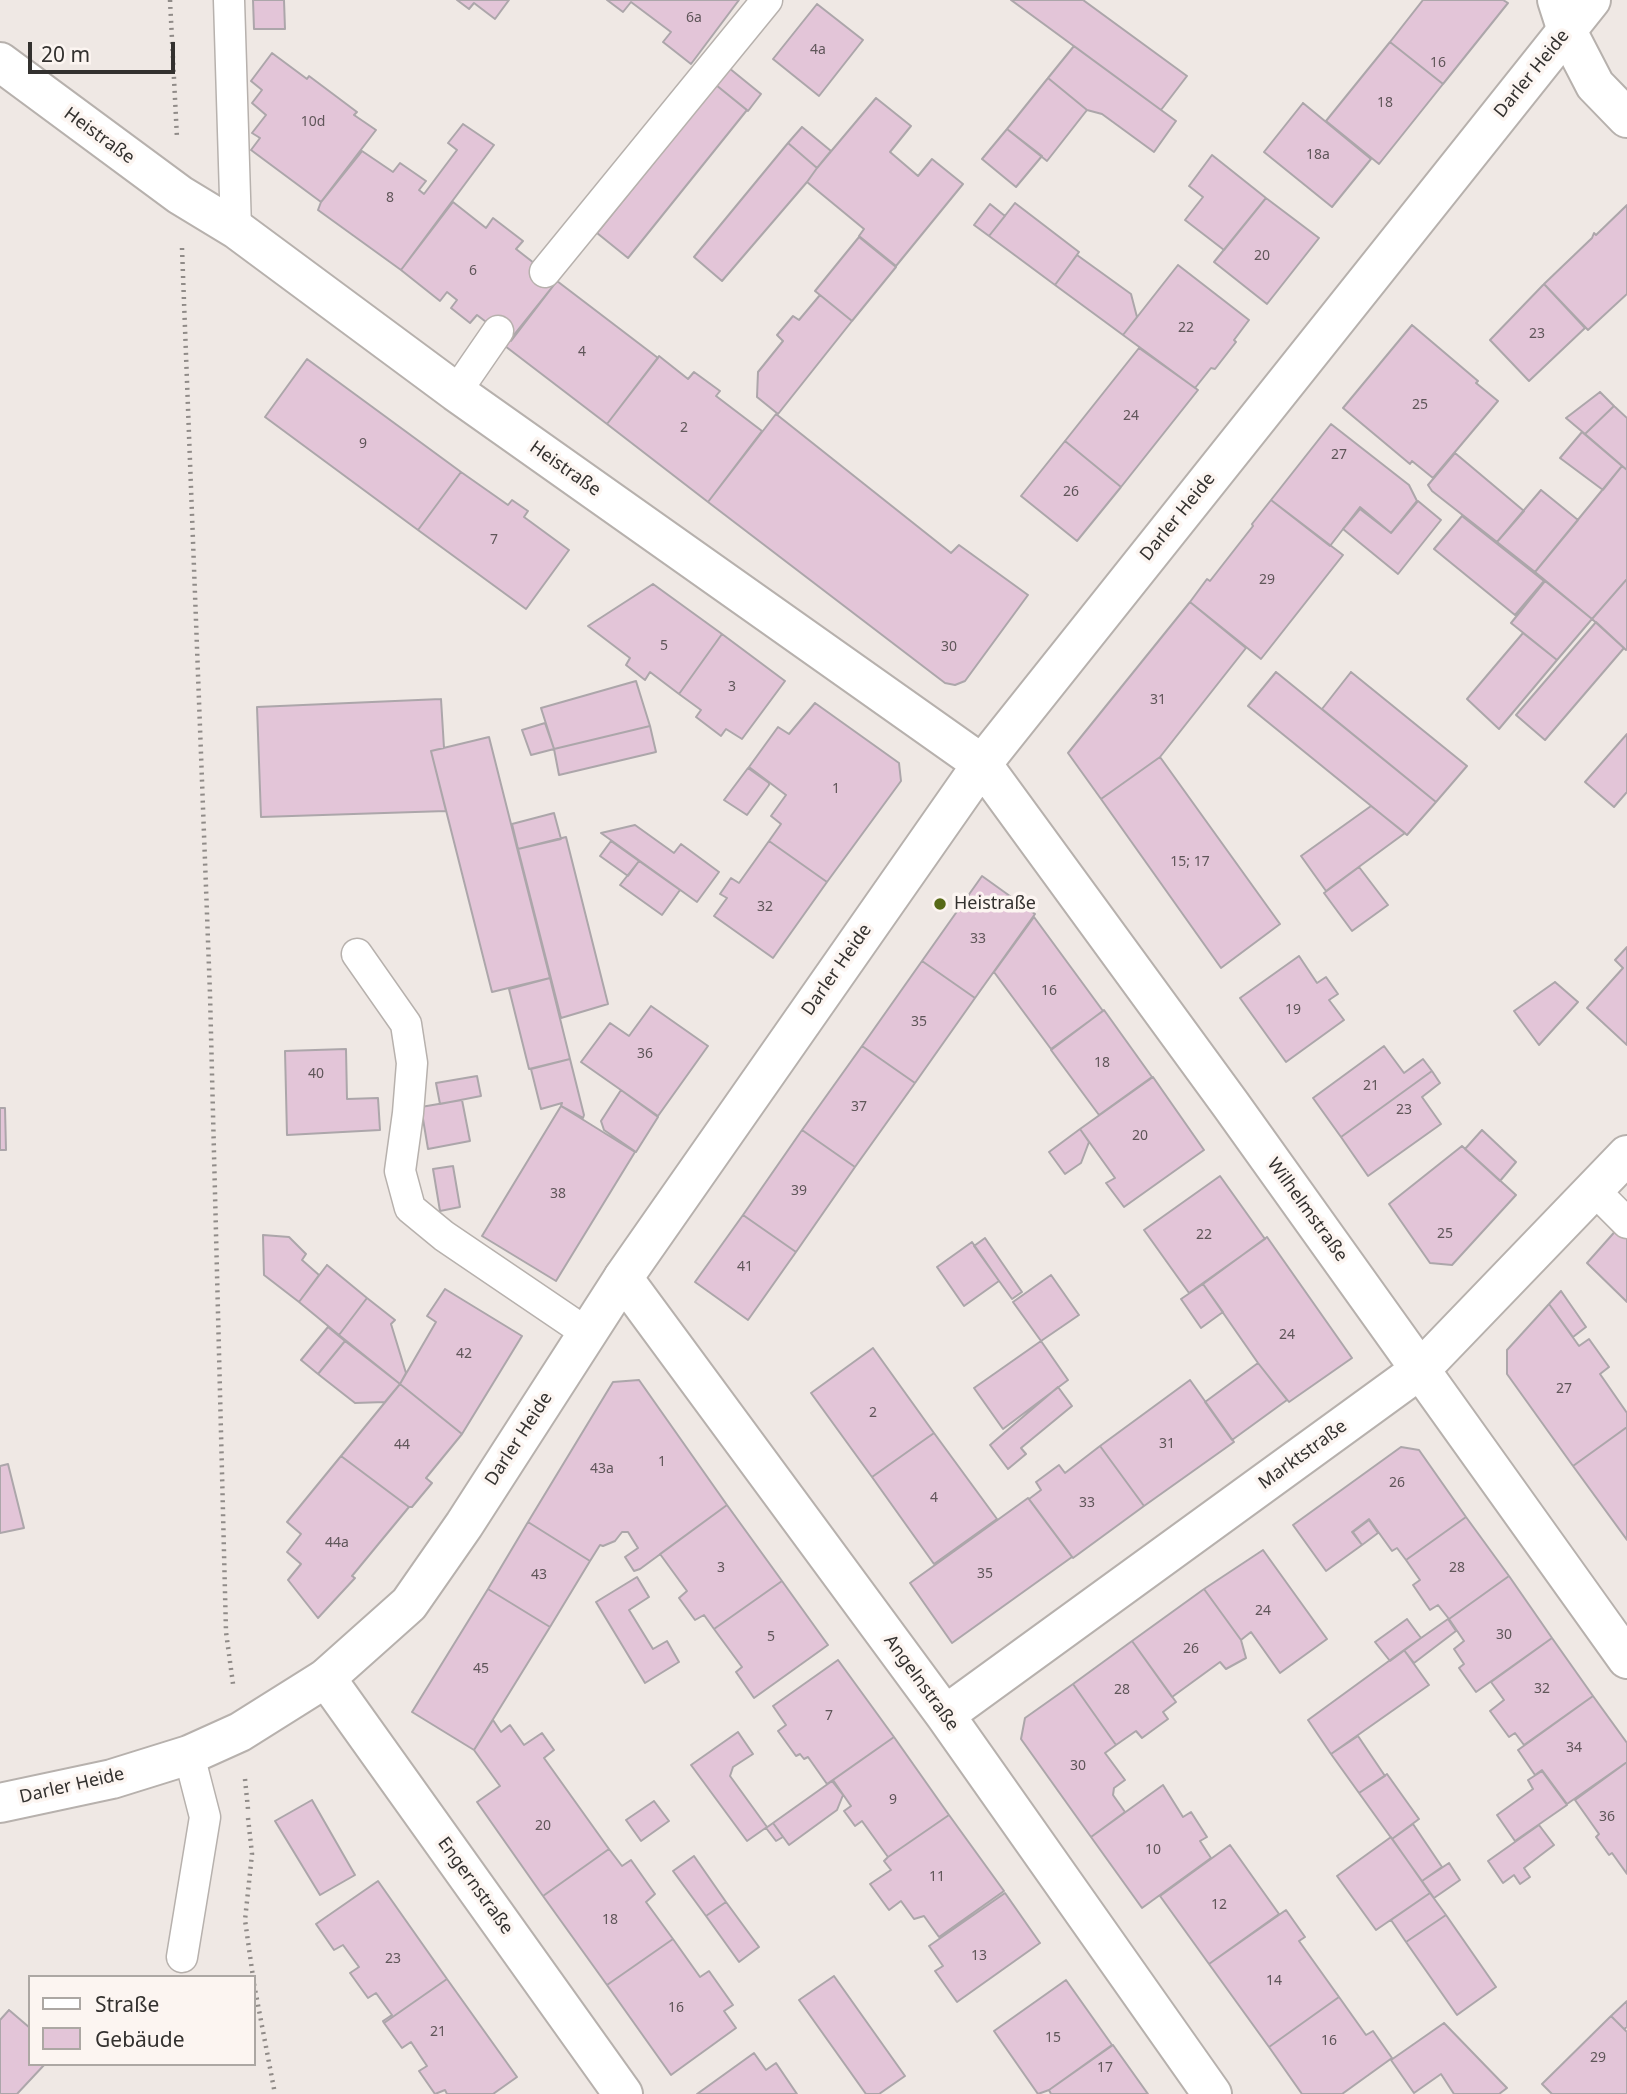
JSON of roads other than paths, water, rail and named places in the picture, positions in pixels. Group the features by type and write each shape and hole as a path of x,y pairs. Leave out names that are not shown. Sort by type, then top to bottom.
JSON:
{"street":[{"name":"Darler Heide","path":"0,1803 112,1779 189,1755 240,1732 326,1678 409,1604 464,1525 622,1278 982,764 1562,15 1591,0"},
{"path":"1562,15 1595,86 1627,118"},
{"name":"Heistraße","path":"0,62 180,195 236,229 456,392 982,764"},
{"name":"Wilhelmstraße","path":"982,764 1421,1369 1627,1659"},
{"name":"Marktstraße","path":"945,1715 1421,1369 1627,1155"},
{"name":"Angelnstraße","path":"622,1278 945,1715 1212,2094"},
{"name":"Engernstraße","path":"326,1678 623,2094"}],"lane":[{"path":"229,0 236,229"},
{"path":"545,272 767,0"},
{"path":"456,392 498,331"},
{"path":"356,954 406,1024 412,1063 400,1171 410,1208 444,1236 587,1333"},
{"path":"1594,1190 1627,1223"},
{"path":"182,1957 205,1817 189,1755"}],"place":[{"name":"Heistraße","path":"940,904"}]}
